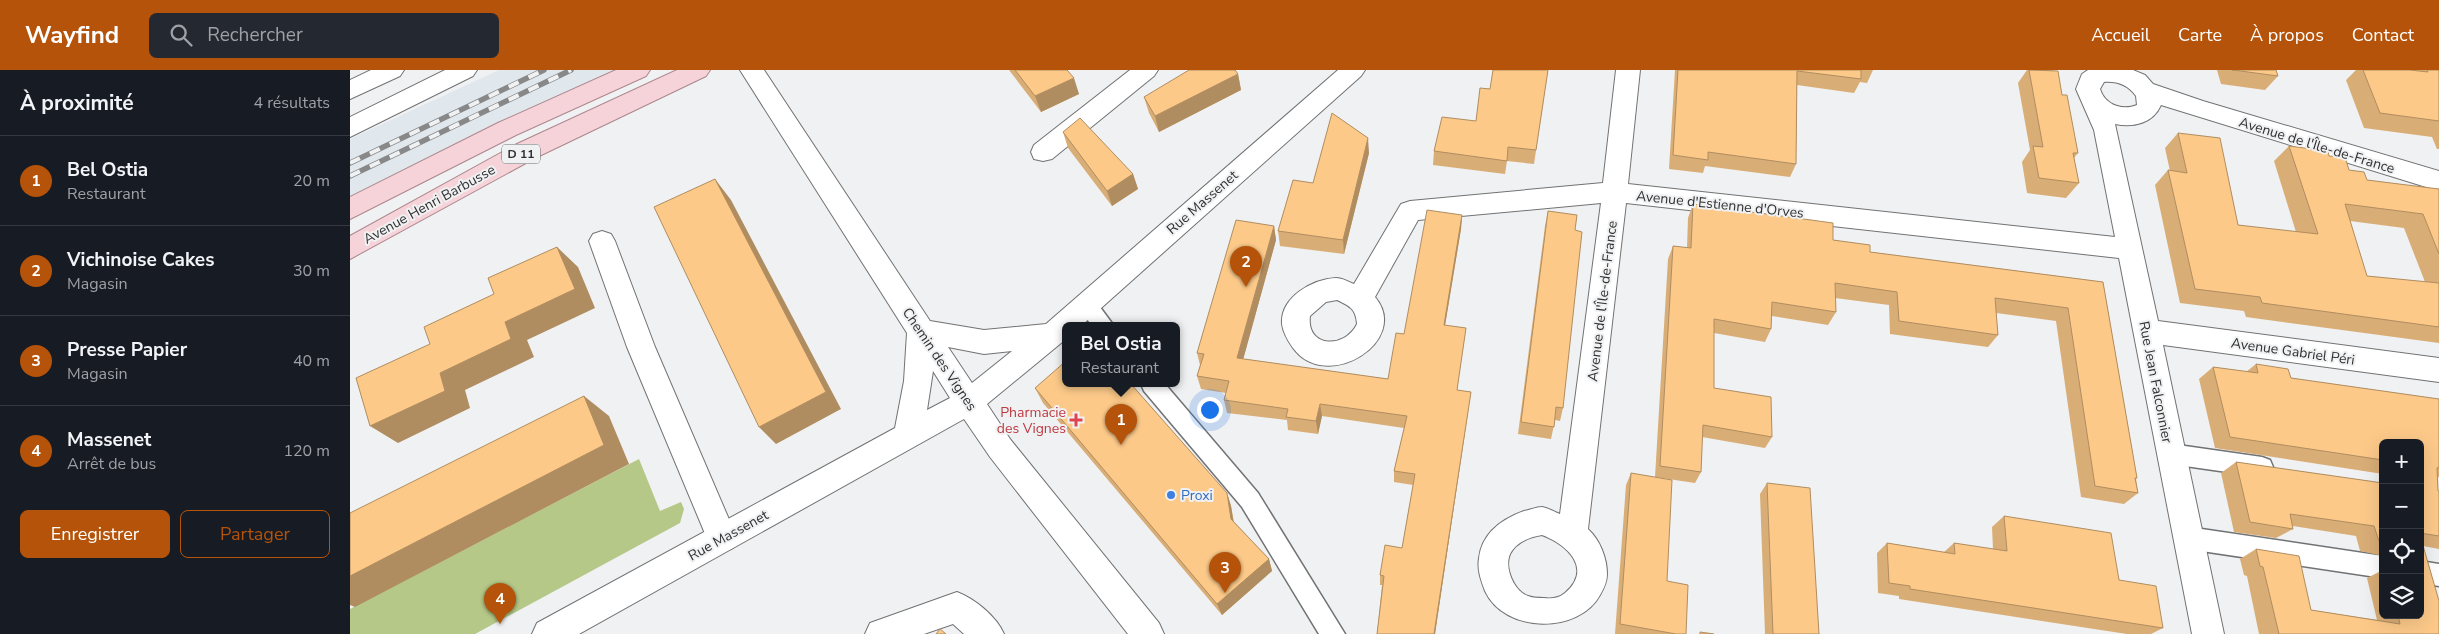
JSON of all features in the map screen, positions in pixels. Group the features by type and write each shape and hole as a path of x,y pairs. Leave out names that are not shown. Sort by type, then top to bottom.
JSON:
{"main road":[{"name":"D 11","path":"350,209 507,129 638,70"},
{"name":"Avenue Henri Barbusse","path":"350,248 526,151 698,70"}],"street":[{"path":"350,90 392,70"},
{"path":"398,103 406,70"},
{"path":"350,128 465,70"},
{"path":"1043,152 1146,70"},
{"name":"Rue Massenet","path":"1067,322 1353,70"},
{"name":"Avenue de l'Île-de-France","path":"1573,532 1615,192 1628,70"},
{"path":"2095,77 2132,78 2146,101"},
{"name":"Rue Jean Falconnier","path":"2095,77 2112,123 2129,249 2208,634"},
{"name":"Chemin des Vignes","path":"757,78 921,331 1000,448 1147,634"},
{"name":"Avenue de l'Île-de-France","path":"2112,123 2130,117 2146,101 2196,108 2439,181"},
{"name":"Avenue d'Estienne d'Orves","path":"1360,298 1410,211 1615,192 2129,249"},
{"path":"602,241 641,347 722,538"},
{"name":"Rue Massenet","path":"548,634 970,401 1062,326"},
{"path":"908,434 918,381 921,331 984,342 1052,335"},
{"name":"Avenue Gabriel Péri","path":"2146,331 2439,370"},
{"path":"882,634 957,607 988,634"}],"lane":[{"path":"1087,305 1101,322"},
{"path":"1155,387 1250,500 1333,634"},
{"path":"2171,454 2286,470"},
{"path":"2188,538 2379,566"},
{"path":"2424,573 2439,575"}],"shaded area":[{"path":"499,70 621,70 350,200 350,139"}],"green space":[{"path":"639,459 660,511 681,502 684,509 680,523 475,634 350,634 350,609"}],"building":[{"path":"1015,70 1067,70 1074,78 1035,96"},
{"path":"1189,70 1235,70 1238,74 1155,116 1144,97"},
{"path":"1493,70 1548,70 1536,150 1508,147 1507,161 1434,151 1442,117 1476,121 1480,88 1490,89"},
{"path":"1678,70 1861,70 1861,79 1797,71 1796,164 1708,152 1708,160 1673,155"},
{"path":"2029,70 2058,71 2062,95 2067,95 2078,153 2073,153 2079,183 2039,178 2033,146 2043,147"},
{"path":"2233,70 2276,70 2278,76"},
{"path":"2363,70 2428,72 2427,70 2439,70 2439,121 2380,113"},
{"path":"1332,113 1368,138 1343,240 1278,231 1293,180 1313,183"},
{"path":"1080,118 1133,174 1107,191 1063,132"},
{"path":"2178,133 2220,138 2238,225 2318,234 2289,146 2328,151 2329,156 2345,157 2349,170 2364,172 2367,180 2439,189 2439,254 2423,214 2345,204 2367,276 2439,283 2439,327 2262,303 2260,297 2195,289 2168,170 2187,173"},
{"path":"715,179 826,392 759,427 654,207"},
{"path":"1693,204 1833,223 1833,240 1870,245 1870,252 2103,282 2138,493 2095,486 2068,308 1995,298 1998,335 1899,321 1897,292 1835,283 1836,312 1772,302 1771,329 1714,319 1714,388 1771,397 1772,437 1703,425 1701,472 1660,466 1673,246 1691,248"},
{"path":"1427,210 1462,215 1444,325 1466,328 1457,390 1471,392 1434,634 1377,634 1384,576 1380,575 1385,545 1402,548 1415,474 1394,471 1407,416 1320,404 1316,421 1286,417 1288,409 1224,400 1229,381 1197,376 1204,354 1197,353 1236,220 1274,226 1237,358 1388,379 1396,333 1404,334"},
{"path":"1548,211 1577,215 1575,230 1582,232 1563,408 1556,407 1554,427 1521,422"},
{"path":"557,247 575,289 505,322 511,339 440,373 445,391 370,426 356,378 430,344 424,327 494,294 488,278"},
{"path":"1062,364 1062,387 1134,387 1227,493 1231,519 1269,559 1217,604 1035,388"},
{"path":"2256,364 2288,369 2291,378 2439,399 2439,467 2437,468 2439,536 2424,534 2424,439 2379,439 2379,459 2230,437 2213,367 2258,373"},
{"path":"584,396 604,445 350,576 350,513"},
{"path":"2236,462 2379,482 2379,541 2374,526 2290,514 2293,529 2250,522"},
{"path":"1631,473 1672,480 1667,581 1688,585 1686,634 1620,624"},
{"path":"1767,483 1810,488 1819,634 1773,634"},
{"path":"2004,516 2111,533 2119,580 2156,586 2163,628 1910,589 1910,586 1889,583 1887,543 1955,554 1954,543 2007,551"},
{"path":"2256,549 2299,556 2311,610 2400,624 2399,619 2424,619 2424,549 2439,601 2439,634 2279,634 2263,567 2260,566"},
{"path":"940,629 946,634 936,634"}],"railway":[{"path":"350,163 544,70"},
{"path":"350,176 571,70"}],"place":[{"name":"Vichinoise Cakes","path":"1246,287"},
{"name":"Pharmacie des Vignes","path":"1076,420"},
{"name":"Bel Ostia","path":"1121,445"},
{"name":"Proxi","path":"1171,495"},
{"name":"Presse Papier","path":"1225,593"},
{"name":"Massenet","path":"500,624"}]}
